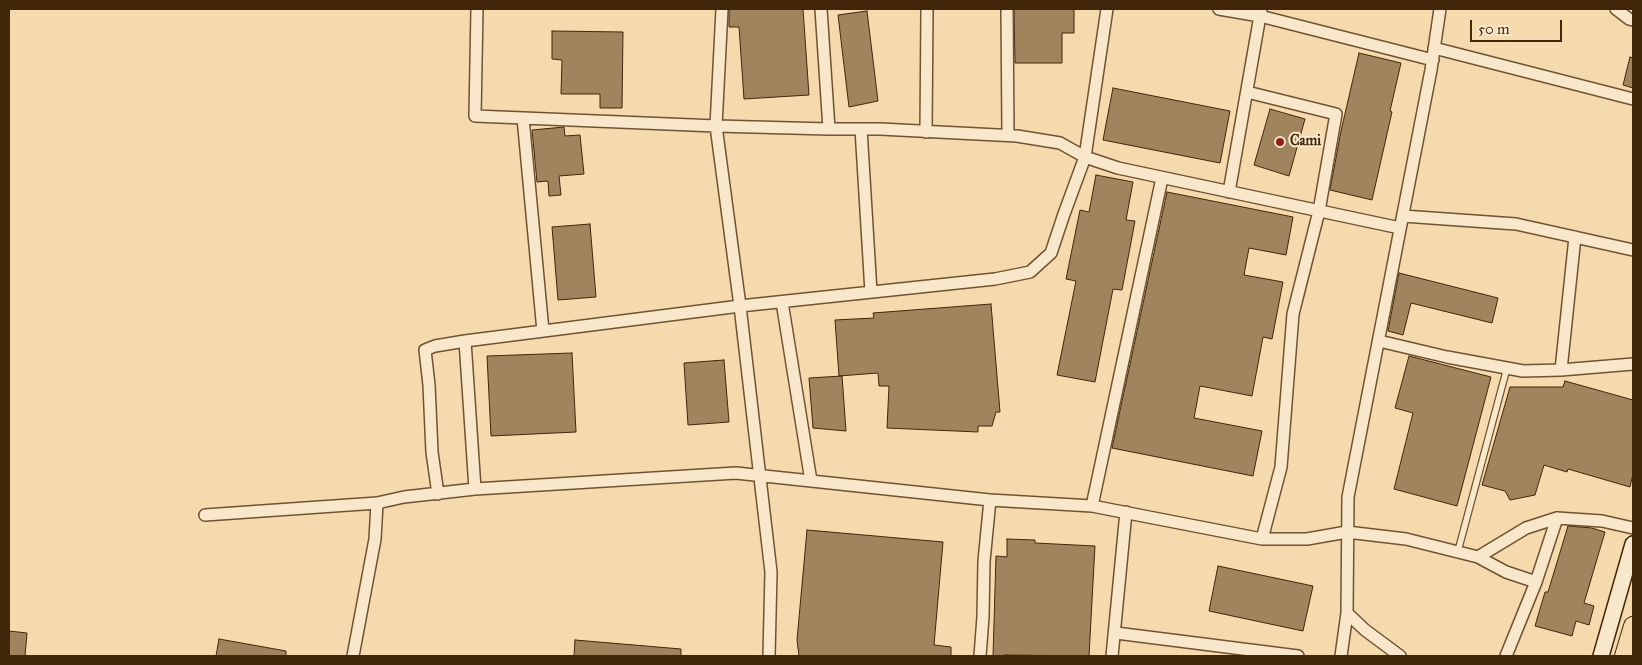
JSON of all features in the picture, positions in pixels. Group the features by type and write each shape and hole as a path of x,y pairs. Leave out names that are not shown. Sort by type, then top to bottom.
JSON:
{"main road":[{"path":"1602,656 1633,544"},
{"path":"1624,656 1633,626"}],"street":[{"path":"477,9 475,116 1008,135 1060,143 1085,157 1118,168 1400,228"},
{"path":"722,9 716,126 761,476 771,572 769,656"},
{"path":"821,9 830,129"},
{"path":"926,132 927,9"},
{"path":"1008,9 1008,135"},
{"path":"438,494 432,452 430,394 425,350 445,344 740,306 995,280 1030,272 1051,253 1085,157 1107,9"},
{"path":"1219,9 1260,13 1433,60"},
{"path":"1341,656 1347,613 1348,497 1433,60 1440,9"},
{"path":"1616,9 1633,20"},
{"path":"1228,192 1260,13"},
{"path":"1434,48 1633,99"},
{"path":"1246,92 1336,114 1319,211 1293,314 1281,467 1262,539"},
{"path":"523,118 542,332"},
{"path":"862,129 871,292"},
{"path":"1092,506 1162,178"},
{"path":"1403,216 1516,224 1633,250"},
{"path":"1561,370 1575,237"},
{"path":"782,302 810,481"},
{"path":"1379,341 1447,357 1523,371 1633,364"},
{"path":"465,342 475,489"},
{"path":"204,515 377,504 404,497 475,489 736,473 990,500 1092,506 1262,539 1307,539 1347,532 1406,539 1478,557 1506,572 1536,582"},
{"path":"980,656 984,561 990,500"},
{"path":"353,656 375,539 377,504"},
{"path":"1112,656 1116,633 1126,512"},
{"path":"1478,557 1526,528 1557,518 1602,521 1633,528"},
{"path":"1506,656 1536,582 1557,518"},
{"path":"1347,613 1365,630 1400,656"},
{"path":"1116,633 1298,656"}],"lane":[{"path":"1458,552 1507,368"}],"building":[{"path":"729,9 803,9 809,95 744,99 739,27 729,27"},
{"path":"1014,9 1074,9 1074,33 1062,33 1062,63 1015,63"},
{"path":"867,11 878,101 849,107 838,15"},
{"path":"552,31 623,32 622,108 600,108 600,94 561,94 562,60 552,59"},
{"path":"1359,53 1401,63 1372,200 1330,190"},
{"path":"1630,57 1633,58 1633,88 1623,85"},
{"path":"1113,88 1230,111 1220,163 1103,140"},
{"name":"Cami","path":"1270,109 1305,119 1289,176 1254,165"},
{"path":"564,127 565,136 580,135 584,174 559,176 561,195 549,196 548,181 537,182 532,130"},
{"path":"1096,175 1133,182 1126,220 1135,221 1122,290 1113,289 1095,382 1057,375 1076,281 1066,279 1080,210 1089,212"},
{"path":"1167,192 1293,217 1286,255 1249,248 1244,275 1283,282 1272,339 1263,337 1252,396 1200,386 1194,418 1262,431 1253,476 1112,448"},
{"path":"590,224 596,297 558,300 552,227"},
{"path":"1399,273 1498,298 1492,323 1411,303 1403,335 1388,331"},
{"path":"991,304 1000,412 996,412 992,426 978,426 978,432 887,428 889,386 879,386 878,373 839,376 835,320 874,318 873,313"},
{"path":"572,353 576,432 491,436 487,356"},
{"path":"1409,356 1491,377 1457,506 1394,489 1413,413 1395,408"},
{"path":"724,360 729,422 688,425 684,363"},
{"path":"842,376 846,431 813,428 809,378"},
{"path":"1565,381 1633,400 1633,474 1630,487 1568,469 1567,472 1544,465 1535,495 1510,500 1505,491 1482,485 1510,387 1563,387"},
{"path":"1568,526 1592,528 1605,532 1584,603 1594,606 1589,625 1576,621 1572,636 1535,626 1545,592 1548,592"},
{"path":"807,530 943,542 934,645 951,647 951,656 799,656 797,640"},
{"path":"1007,539 1035,540 1035,543 1095,546 1089,656 993,656 996,556 1007,557"},
{"path":"1218,566 1313,586 1303,631 1209,611"},
{"path":"9,631 27,633 25,656 9,656"},
{"path":"219,639 286,651 286,656 216,656"},
{"path":"575,640 681,649 681,656 574,656"}],"place":[{"name":"Cami","path":"1280,142"}]}
